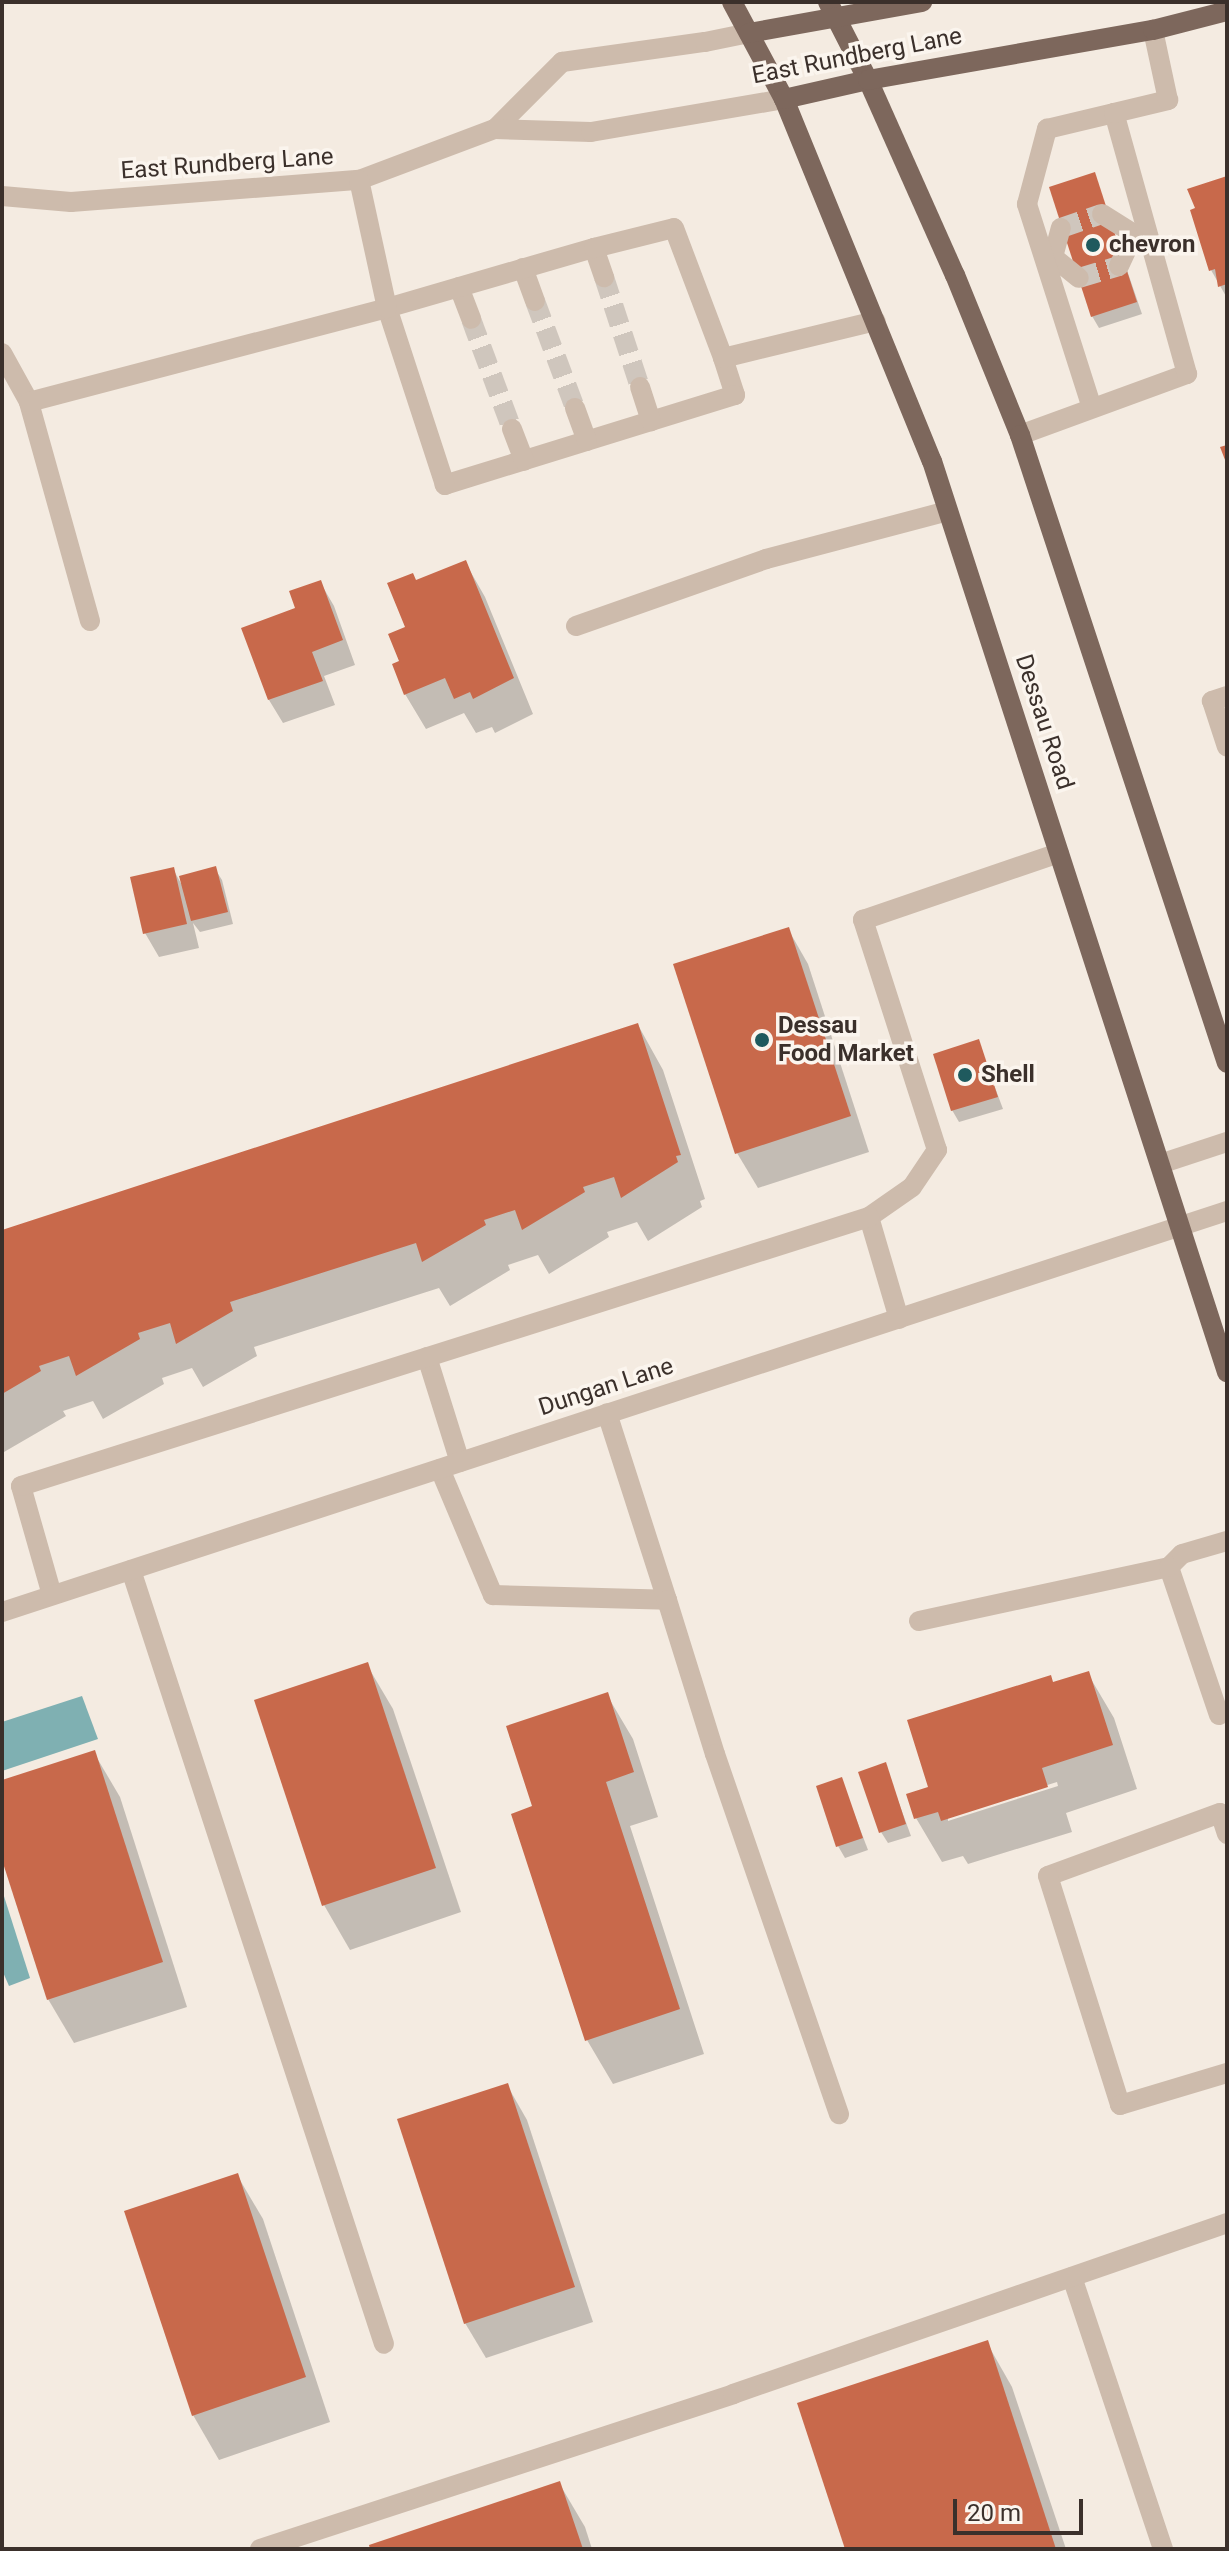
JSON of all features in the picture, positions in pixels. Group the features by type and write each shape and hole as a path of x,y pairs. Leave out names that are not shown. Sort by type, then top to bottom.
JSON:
{"main road":[{"name":"Dessau Road","path":"732,2 784,99 809,168 876,321 948,511 1227,1372"},
{"name":"East Rundberg Lane","path":"749,33 833,11 922,2"},
{"path":"833,11 868,80 955,275 1020,435 1227,1063"},
{"name":"East Rundberg Lane","path":"784,99 868,80 1153,30 1227,11"}],"street":[{"path":"1092,408 1048,259 1027,204 1047,129 1168,100 1153,30"},
{"name":"East Rundberg Lane","path":"495,129 562,62 749,33"},
{"name":"East Rundberg Lane","path":"2,196 71,202 359,180 495,129 591,132 784,99"},
{"path":"1020,435 1187,374 1140,232 1114,113"},
{"path":"29,402 387,308 674,228 735,395 445,485 387,308 359,180"},
{"path":"1102,214 1140,232"},
{"path":"1048,259 1061,228"},
{"path":"1119,266 1140,232"},
{"path":"594,248 604,277"},
{"path":"1048,259 1079,278"},
{"path":"523,268 535,301"},
{"path":"459,287 471,319"},
{"path":"723,358 876,321"},
{"path":"2,353 29,402 90,621"},
{"path":"640,387 651,421"},
{"path":"575,408 587,441"},
{"path":"512,429 524,461"},
{"path":"576,626 766,559 948,511"},
{"path":"1227,696 1212,701 1227,747"},
{"path":"52,1595 21,1486 869,1217 912,1187 937,1150 863,920 1059,853"},
{"path":"1160,1164 1227,1142"},
{"name":"Dungan Lane","path":"2,1612 1227,1211"},
{"path":"869,1217 899,1319"},
{"path":"427,1357 450,1465 493,1595 667,1600"},
{"path":"607,1413 715,1754 839,2114"},
{"path":"919,1621 1169,1567 1182,1554 1227,1541"},
{"path":"1169,1567 1219,1715"},
{"path":"131,1570 384,2344"},
{"path":"1227,1834 1220,1813 1048,1876 1120,2105 1227,2073"},
{"path":"260,2549 733,2394 1227,2223"},
{"path":"1072,2277 1163,2549"}],"water":[{"path":"82,1696 98,1739 2,1771 2,1722"},
{"path":"2,1890 30,1978 9,1986 2,1970"}],"building":[{"name":"chevron","path":"1095,172 1137,302 1091,317 1049,187"},
{"path":"1227,176 1227,284 1218,287 1215,269 1209,271 1190,210 1195,208 1187,189"},
{"path":"1227,445 1227,465 1220,447"},
{"path":"466,560 514,678 473,699 470,692 454,699 445,678 404,695 392,664 399,661 388,634 405,627 387,583 413,573 416,580"},
{"path":"321,580 343,640 312,652 323,681 268,700 241,628 295,608 289,591"},
{"path":"216,866 228,912 191,921 179,876"},
{"path":"174,867 187,924 143,934 130,877"},
{"name":"Dessau Food Market","path":"789,927 851,1116 735,1154 673,964"},
{"path":"638,1023 681,1155 676,1156 678,1162 621,1198 614,1177 583,1187 585,1192 522,1230 515,1210 484,1220 486,1225 422,1262 416,1243 230,1302 233,1311 176,1344 170,1323 138,1333 140,1339 76,1376 69,1356 39,1366 41,1371 2,1394 2,1230"},
{"name":"Shell","path":"979,1039 998,1097 951,1111 933,1054"},
{"path":"368,1662 436,1868 322,1906 254,1700"},
{"path":"1089,1671 1113,1745 1042,1768 1048,1787 941,1821 938,1812 914,1819 906,1794 928,1787 907,1720 1051,1675 1053,1682"},
{"path":"608,1692 634,1772 606,1782 680,2009 585,2041 511,1814 532,1806 506,1726"},
{"path":"95,1750 163,1962 47,2000 2,1860 2,1780"},
{"path":"886,1762 906,1824 879,1833 858,1772"},
{"path":"842,1777 863,1838 836,1847 816,1786"},
{"path":"508,2083 575,2287 464,2324 397,2119"},
{"path":"238,2173 306,2377 192,2416 124,2211"},
{"path":"988,2340 1056,2549 845,2549 797,2403"},
{"path":"560,2481 583,2549 370,2549 369,2545"}],"tunnel":[{"path":"1061,228 1102,214"},
{"path":"1079,278 1119,266"},
{"path":"604,277 640,387"},
{"path":"535,301 575,408"},
{"path":"471,319 512,429"}],"place":[{"name":"chevron","path":"1093,245"},
{"name":"Dessau Food Market","path":"762,1040"},
{"name":"Shell","path":"965,1075"}]}
